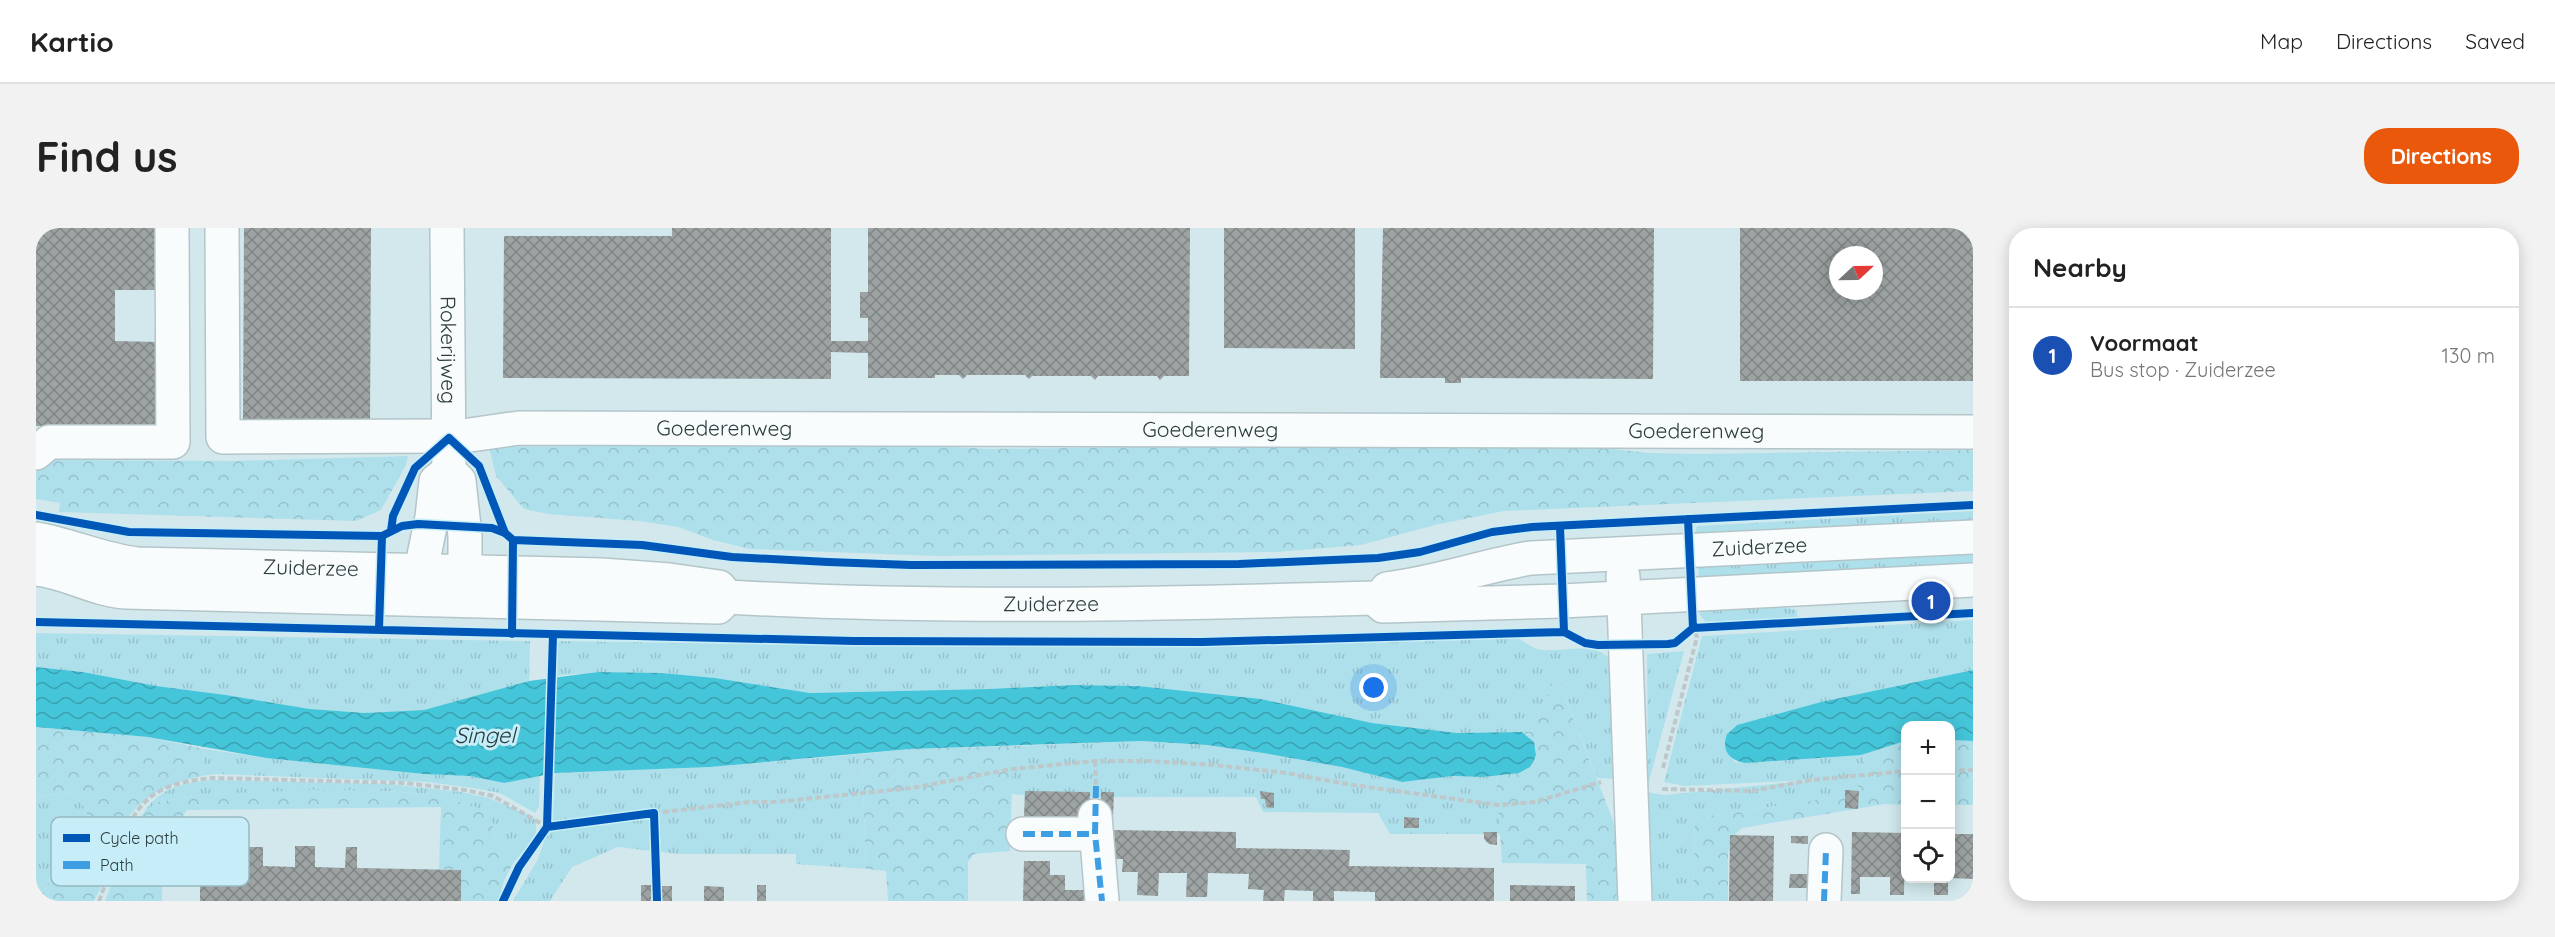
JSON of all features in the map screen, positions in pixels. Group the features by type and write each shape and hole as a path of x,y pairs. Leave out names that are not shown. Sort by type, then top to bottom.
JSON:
{"street":[{"path":"36,453 49,442 173,442 172,228"},
{"name":"Goederenweg","path":"222,228 223,436 449,437 519,428 1973,432"},
{"name":"Rokerijweg","path":"447,228 449,471 459,481 465,536 465,571"},
{"path":"449,471 436,481 432,517 421,570 444,600 465,571"},
{"name":"Zuiderzee","path":"1374,598 1382,590 1423,583 1503,562 1532,558 1973,537"},
{"name":"Zuiderzee","path":"36,539 67,545 107,560 137,564 602,575 669,580 719,587 727,597 907,603 1141,603 1374,598 1383,606 1973,580"},
{"path":"1622,553 1635,901"},
{"name":"Zuiderzee","path":"36,569 64,574 114,591 718,607 727,597"},
{"path":"1023,834 1096,812 1102,901"},
{"path":"1824,901 1826,850"}],"path":[{"path":"1663,771 1697,637 1698,628 1691,594"},
{"path":"1686,634 1698,628"},
{"path":"1095,761 1096,812"},
{"path":"642,814 912,788 1012,769 1095,761 1150,761 1214,765 1286,773 1353,785 1498,805 1535,802 1599,782 1608,783"},
{"path":"1955,771 1973,770"},
{"path":"1660,782 1658,789 1740,791 1768,789 1811,780 1901,771"},
{"path":"135,817 148,800 177,783 213,778 315,780 405,783 465,790 493,796 548,823 559,826"},
{"path":"654,813 654,824"},
{"path":"542,835 548,823"},
{"path":"99,901 105,886"}],"green space":[{"path":"1473,442 1532,448 1578,445 1650,453 1699,454 1973,450 1973,491 1504,511 1435,525 1361,545 1278,552 938,556 750,549 713,540 678,527 639,521 548,514 524,509 496,476 489,447 889,444 991,449"},
{"path":"408,456 406,465 381,510 356,521 59,512 60,503 36,499 36,467 48,460 234,461"},
{"path":"1973,511 1973,528 1695,534 1697,526"},
{"path":"1973,543 1973,573 1699,586 1698,557"},
{"path":"1752,602 1797,610 1797,618 1706,622 1700,615 1700,603"},
{"path":"1973,620 1973,670 1821,702 1737,725 1731,729 1726,738 1726,747 1735,762 1865,753 1856,794 1695,818 1693,901 1649,901 1646,792 1664,795 1812,780 1685,786 1664,782 1702,636"},
{"path":"36,633 530,641 529,681 424,710 365,713 310,709 156,686 83,672 36,667"},
{"path":"1516,637 1539,649 1596,650 1610,659 1617,779 1597,778 1558,680 1552,685 1531,732 1457,733 1372,723 1261,699 1138,686 1073,685 810,693 715,678 662,673 598,672 555,676 555,641 949,647"},
{"path":"1684,651 1648,785 1647,654"},
{"path":"1558,680 1620,838 1623,901 1587,901 1586,864 1502,863 1496,775 1522,772 1535,761 1534,745 1522,732 1531,732 1552,685"},
{"path":"36,727 148,737 205,749 201,776 177,783 156,793 129,817 88,817 85,808 73,793 36,796"},
{"path":"1955,740 1973,741 1973,805 1955,805"},
{"path":"1142,741 1207,745 1263,753 1342,767 1402,782 1453,776 1496,775 1501,834 1390,834 1378,813 1263,812 1256,797 1047,797 1011,794 1013,746"},
{"path":"1901,742 1901,805 1885,804 1742,828 1731,838 1728,853 1728,901 1693,901 1695,818 1856,794 1865,753"},
{"path":"1013,746 1010,851 974,854 968,862 968,901 888,901 886,871 866,869 862,754 910,749"},
{"path":"205,749 266,758 424,774 470,776 504,783 540,776 539,807 535,813 500,793 427,782 216,774 201,776"},
{"path":"862,754 866,869 796,864 796,854 678,854 618,847 572,867 550,901 513,901 538,859 553,815 555,773 710,767"},
{"path":"212,780 389,784 461,792 489,798 531,816 536,821 536,838 513,863 496,841 492,823 455,802 432,794 366,790 206,794 159,802 145,811 165,792 193,782"},
{"path":"366,790 432,794 482,809 492,823 496,841 513,863 503,883 499,901 461,901 461,870 439,869 441,807 187,810 182,817 140,817 159,802 206,794"},
{"path":"73,793 85,808 88,817 51,817 51,873 41,901 36,901 36,796"},
{"path":"51,875 51,886 101,886 94,901 41,901"},
{"path":"111,886 162,886 162,901 105,901"}],"water":[{"name":"Singel","path":"36,667 83,672 156,686 310,709 365,713 424,710 529,681 598,672 662,673 715,678 810,693 1073,685 1138,686 1261,699 1372,723 1457,733 1522,732 1534,742 1536,755 1530,767 1519,773 1483,777 1453,776 1402,782 1342,767 1263,753 1207,745 1142,741 910,749 710,767 555,773 504,783 470,776 424,774 266,758 148,737 36,727"},
{"path":"1973,670 1973,741 1955,740 1955,721 1901,721 1901,742 1861,755 1745,763 1731,757 1728,753 1725,740 1727,734 1737,725 1821,702"}],"building":[{"path":"36,228 158,228 158,290 115,290 115,341 158,342 158,426 36,426"},
{"path":"244,228 371,228 370,427 243,427"},
{"path":"672,228 831,228 831,341 868,341 868,318 860,318 860,292 868,292 868,228 1190,228 1189,376 1164,376 1160,380 1157,376 1098,376 1095,380 1091,376 1032,376 1029,379 1025,375 967,375 963,379 959,375 935,375 935,378 868,378 868,353 831,352 831,379 503,378 504,236 672,236"},
{"path":"1224,228 1355,228 1355,349 1224,348"},
{"path":"1383,228 1654,228 1653,379 1461,378 1461,383 1445,383 1445,378 1380,378"},
{"path":"1740,228 1973,228 1973,381 1740,381"},
{"path":"1845,790 1859,791 1858,809 1845,808"},
{"path":"1025,791 1090,792 1090,817 1024,817"},
{"path":"1260,791 1274,793 1274,808 1266,807 1265,799 1261,799"},
{"path":"1101,792 1114,792 1113,818 1100,818"},
{"path":"1404,817 1419,818 1419,828 1404,828"},
{"path":"1110,830 1236,832 1236,848 1350,850 1349,866 1494,868 1494,901 1375,901 1375,892 1334,891 1334,901 1313,901 1313,891 1285,890 1284,901 1263,901 1264,890 1248,889 1249,874 1208,873 1207,897 1186,897 1187,873 1159,873 1158,896 1137,895 1138,872 1122,872 1123,859 1109,859"},
{"path":"1484,832 1497,832 1497,845 1489,844 1484,839"},
{"path":"1852,832 1901,833 1901,883 1904,883 1904,895 1890,895 1890,877 1860,877 1860,894 1851,894"},
{"path":"1955,834 1973,834 1973,879 1955,878"},
{"path":"1730,835 1774,836 1773,901 1729,901"},
{"path":"1791,836 1808,836 1808,844 1791,843"},
{"path":"295,846 315,846 315,867 345,868 346,847 357,847 357,868 461,870 461,901 200,901 200,886 249,886 249,847 263,847 263,866 295,867"},
{"path":"1024,861 1050,861 1050,875 1065,875 1065,890 1088,890 1088,901 1023,901"},
{"path":"1790,874 1807,874 1807,888 1789,888"},
{"path":"1934,883 1948,883 1948,895 1934,895"},
{"path":"641,885 651,885 651,901 641,901"},
{"path":"757,885 766,885 766,901 757,901"},
{"path":"1510,885 1575,886 1575,901 1510,901"},
{"path":"662,886 672,886 672,901 661,901"},
{"path":"704,886 724,887 724,901 704,901"}],"marked path":[{"path":"1096,786 1095,834 1102,901"},
{"path":"1023,834 1095,834"},
{"path":"1824,901 1826,850"}],"cycle path":[{"path":"391,531 393,516 415,468 449,438 479,466 505,533"},
{"path":"36,515 129,532 382,536 402,526 418,524 492,528 505,533 513,540 642,545 732,557 828,562 911,565 1239,564 1378,558 1420,552 1492,532 1532,527 1973,505"},
{"path":"1688,519 1693,628"},
{"path":"1560,526 1564,632"},
{"path":"379,629 382,536"},
{"path":"512,634 513,540"},
{"path":"36,622 854,641 1203,642 1564,632 1585,643 1598,645 1675,643 1693,628 1973,613"},
{"path":"503,901 519,867 547,827 553,635"},
{"path":"547,827 654,813 657,901"}],"place":[{"name":"Voormaat","path":"1931,601"}]}
